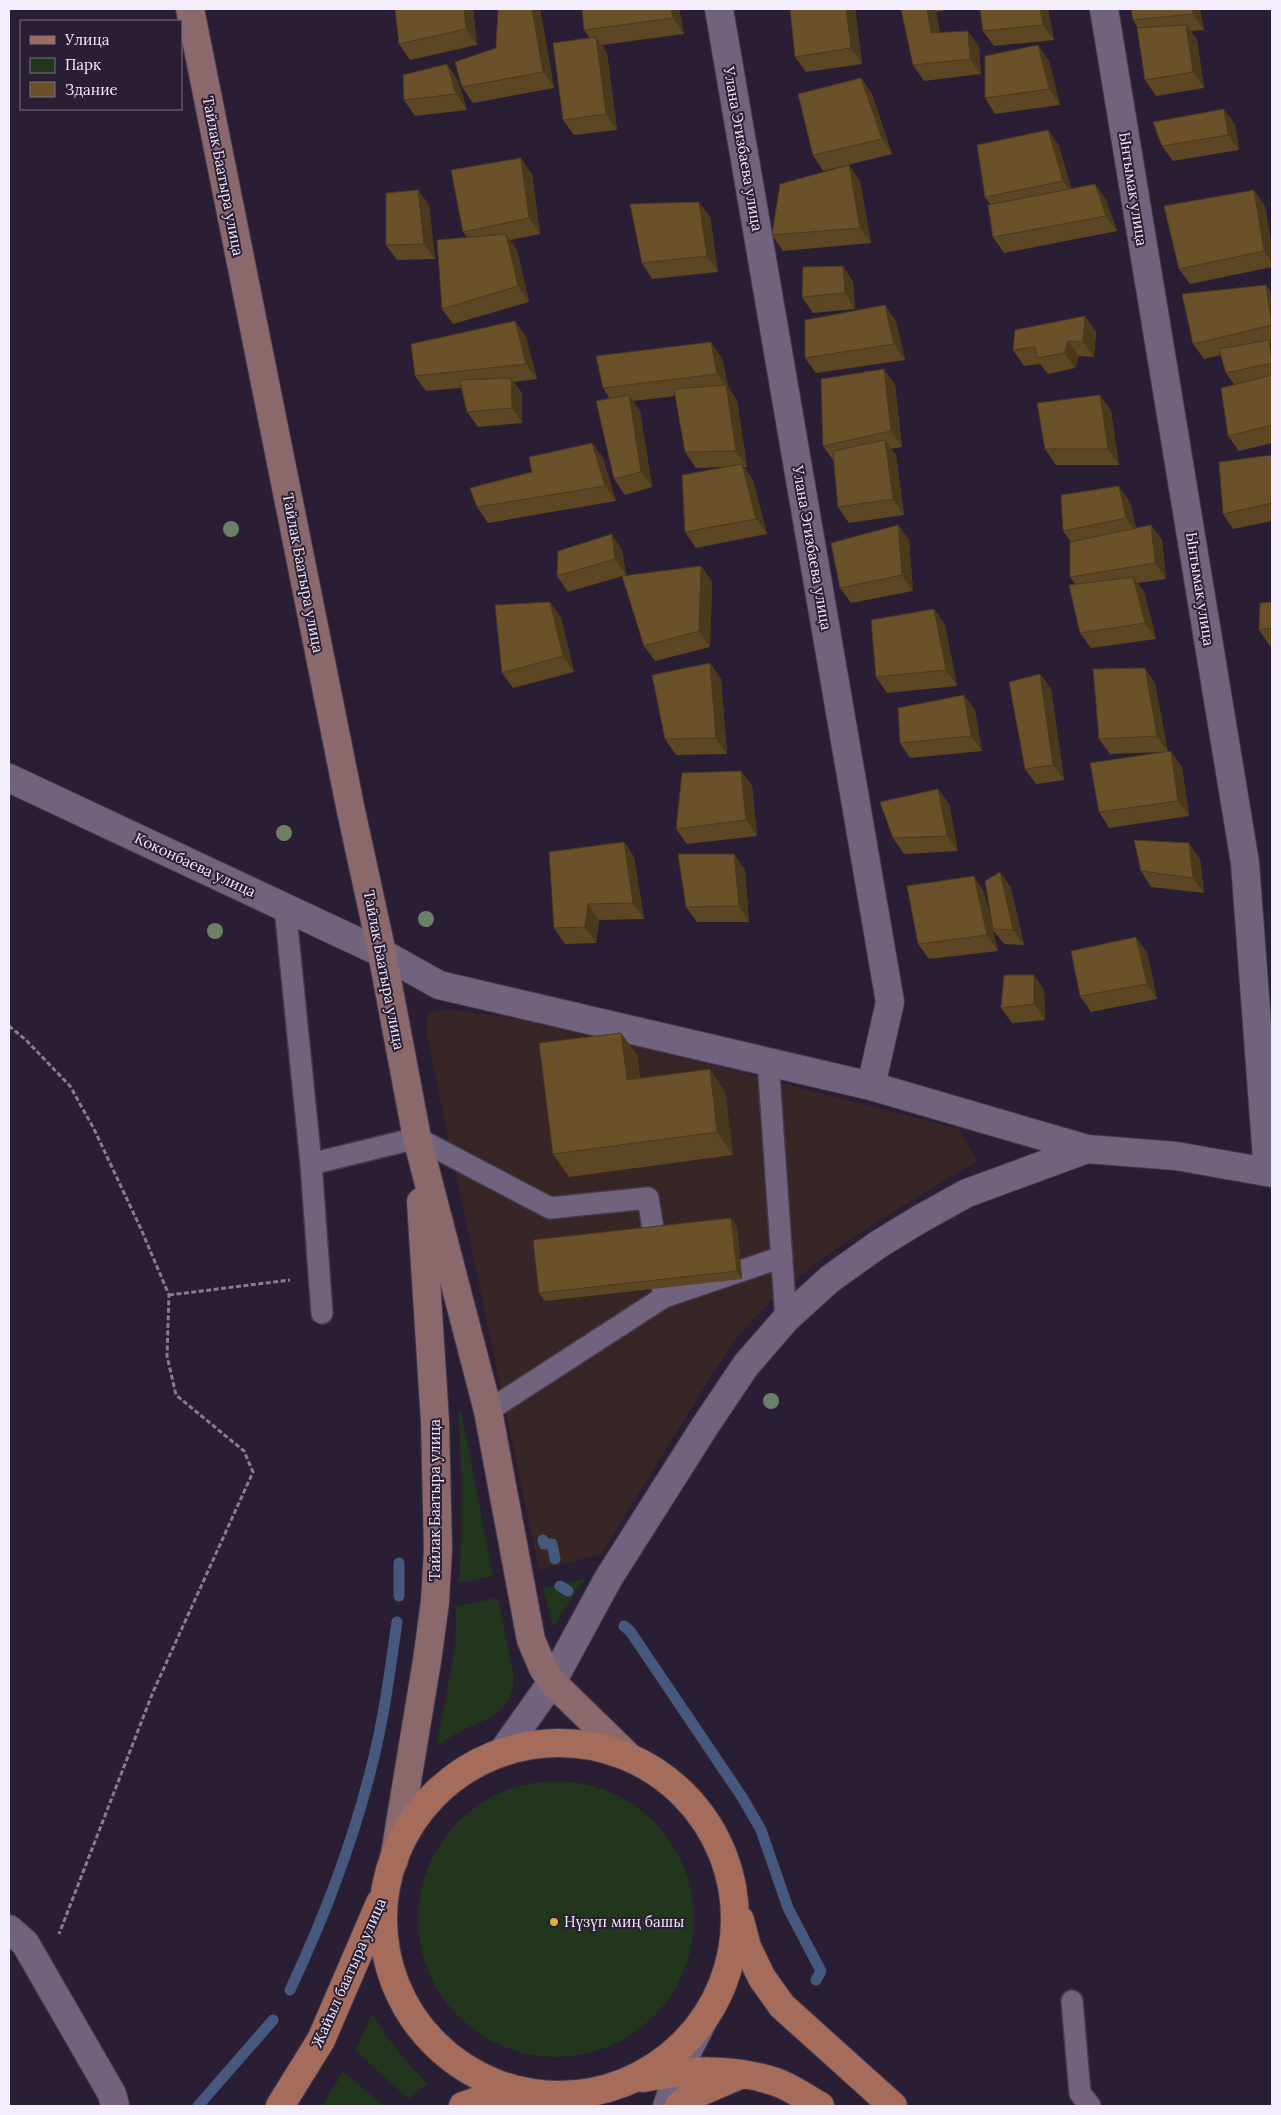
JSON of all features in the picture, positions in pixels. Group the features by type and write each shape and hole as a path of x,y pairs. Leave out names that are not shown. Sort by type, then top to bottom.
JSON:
{"main road":[{"name":"Тайлак Баатыра улица","path":"190,9 351,811 382,953 417,1138 488,1410 530,1640 552,1682 627,1755"},
{"name":"Тайлак Баатыра улица","path":"394,1860 427,1661 435,1602 438,1549 435,1421 417,1138"},
{"path":"539,2099 479,2076 452,2059 429,2038 410,2012 396,1984 386,1954 383,1922 385,1890 394,1860 407,1830 426,1804 448,1782 474,1764 503,1751 540,1744 565,1742 597,1746 627,1755 655,1770 680,1790 701,1814 721,1848 729,1870 747,1947 762,1978 782,2006 893,2106"},
{"name":"Жайыл баатыра улица","path":"280,2106 321,2040 385,1890"},
{"path":"632,2080 659,2064 682,2045 703,2021 717,1998 729,1965 735,1934 735,1902"},
{"path":"463,2106 483,2099 539,2099 578,2094 632,2080 678,2072 710,2070 743,2074 778,2083 820,2106"},
{"path":"679,2106 689,2097 743,2074"}],"street":[{"name":"Улана Эгизбаева улица","path":"719,9 890,1002 871,1086"},
{"name":"Ынтымак улица","path":"1104,9 1245,863 1270,1172"},
{"name":"Коконбаева улица","path":"9,778 382,953 439,985 871,1086 1087,1149"},
{"path":"503,1751 552,1682 608,1579 746,1365 786,1318 830,1279 879,1244 967,1193 1087,1149 1176,1156 1270,1172"},
{"path":"9,1929 25,1943 44,1974 112,2094 115,2106"},
{"path":"667,2106 678,2072 703,2021"}],"lane":[{"path":"285,907 311,1164 322,1313"},
{"path":"768,1061 786,1318"},
{"path":"311,1164 417,1138 550,1208 648,1198 664,1297"},
{"path":"488,1410 664,1297 782,1257"},
{"path":"1072,2001 1080,2093 1090,2106"}],"path":[{"path":"9,1026 26,1040 70,1086 94,1129 141,1229 169,1295 167,1356 176,1395 244,1451 253,1472 153,1692 44,1974"},
{"path":"169,1295 319,1276"}],"shaded area":[{"path":"448,1009 554,1024 959,1129 977,1161 875,1223 823,1258 777,1295 742,1331 712,1375 601,1554 539,1570 426,1032 428,1013"}],"green space":[{"path":"458,1410 461,1410 493,1576 459,1583 462,1496"},
{"path":"585,1579 553,1627 543,1588"},
{"path":"498,1598 514,1677 509,1700 497,1713 453,1735 436,1747 455,1648 456,1606"},
{"path":"556,1781 583,1784 609,1792 632,1805 653,1822 670,1843 683,1866 691,1892 694,1919 691,1946 683,1972 670,1995 653,2016 632,2033 609,2046 583,2054 556,2057 529,2054 503,2046 480,2033 459,2016 442,1995 429,1972 421,1946 418,1919 421,1892 429,1866 442,1843 459,1822 480,1805 503,1792 529,1784"},
{"path":"372,2014 398,2051 428,2084 409,2099 355,2051"},
{"path":"343,2072 385,2106 322,2106"}],"building":[{"path":"395,9 464,9 466,29 399,44"},
{"path":"498,9 532,9 543,72 462,87 455,62 496,48"},
{"path":"582,9 671,9 673,18 584,30"},
{"path":"790,9 846,9 851,48 795,57"},
{"path":"901,9 927,9 931,33 968,31 970,59 913,65"},
{"path":"980,9 1040,9 1043,25 983,31"},
{"path":"1131,9 1192,9 1193,14 1133,20"},
{"path":"1186,25 1193,72 1145,80 1137,28"},
{"path":"596,37 606,114 563,120 553,43"},
{"path":"1038,45 1049,89 985,98 985,56"},
{"path":"447,64 456,94 404,100 403,75"},
{"path":"861,78 882,139 813,155 798,94"},
{"path":"1224,109 1228,135 1162,146 1153,122"},
{"path":"1048,130 1063,181 985,197 977,145"},
{"path":"521,158 529,218 463,232 451,170"},
{"path":"849,165 860,228 772,235 780,184"},
{"path":"1095,184 1106,216 993,237 988,205"},
{"path":"418,190 424,244 386,245 386,193"},
{"path":"1254,190 1264,251 1179,269 1164,206"},
{"path":"699,202 707,256 642,263 630,204"},
{"path":"506,234 518,286 442,309 437,240"},
{"path":"843,266 845,293 802,297 803,267"},
{"path":"1266,285 1272,325 1193,344 1182,294"},
{"path":"885,305 894,344 805,358 805,320"},
{"path":"1085,316 1083,342 1068,341 1064,353 1037,358 1035,347 1013,350 1015,330"},
{"path":"515,321 526,364 415,376 411,344"},
{"path":"1269,340 1272,363 1226,373 1219,349"},
{"path":"711,342 717,374 603,388 596,356"},
{"path":"884,369 891,431 823,446 821,379"},
{"path":"1272,375 1272,425 1228,436 1221,388"},
{"path":"511,378 512,408 467,412 460,380"},
{"path":"726,385 736,451 685,452 674,389"},
{"path":"629,395 641,472 614,479 596,401"},
{"path":"1100,395 1108,449 1045,449 1037,403"},
{"path":"885,440 893,499 838,507 833,451"},
{"path":"592,443 605,486 477,507 470,488 532,472 529,457"},
{"path":"1272,455 1272,503 1223,514 1219,462"},
{"path":"742,464 756,519 685,532 682,475"},
{"path":"1119,486 1126,518 1063,531 1061,495"},
{"path":"898,525 902,575 840,588 831,543"},
{"path":"1151,525 1155,563 1070,577 1070,542"},
{"path":"612,534 615,559 557,576 558,551"},
{"path":"701,566 699,631 644,646 622,576"},
{"path":"1133,577 1145,623 1080,633 1069,585"},
{"path":"550,602 563,656 502,673 495,605"},
{"path":"1272,602 1272,628 1259,630 1260,603"},
{"path":"934,609 946,670 876,677 871,620"},
{"path":"710,663 716,738 665,739 652,675"},
{"path":"1145,668 1157,736 1099,739 1093,669"},
{"path":"1040,674 1053,765 1025,769 1009,682"},
{"path":"964,695 971,736 900,743 898,708"},
{"path":"1171,751 1178,801 1099,812 1090,763"},
{"path":"741,771 746,820 676,829 682,773"},
{"path":"938,789 947,836 893,838 880,802"},
{"path":"1134,840 1189,843 1193,878 1141,871"},
{"path":"624,842 633,903 588,904 585,927 554,928 549,852"},
{"path":"678,854 734,854 739,906 686,907"},
{"path":"1000,872 1013,930 993,929 985,881"},
{"path":"974,876 987,935 918,944 907,886"},
{"path":"1136,937 1147,984 1080,996 1071,951"},
{"path":"1004,975 1034,975 1034,1004 1001,1008"},
{"path":"621,1033 627,1080 710,1069 717,1132 553,1154 539,1043"},
{"path":"731,1218 737,1271 539,1293 533,1240"}],"waterway":[{"path":"543,1540 544,1544 552,1544 555,1559"},
{"path":"399,1563 399,1596"},
{"path":"560,1586 568,1591"},
{"path":"290,1990 337,1879 356,1823 380,1730 397,1622"},
{"path":"624,1626 630,1631 742,1797 761,1830 788,1908 821,1971 816,1980"},
{"path":"198,2106 273,2020"}],"place":[{"name":"Нүзүп миң башы","path":"554,1922"}]}
